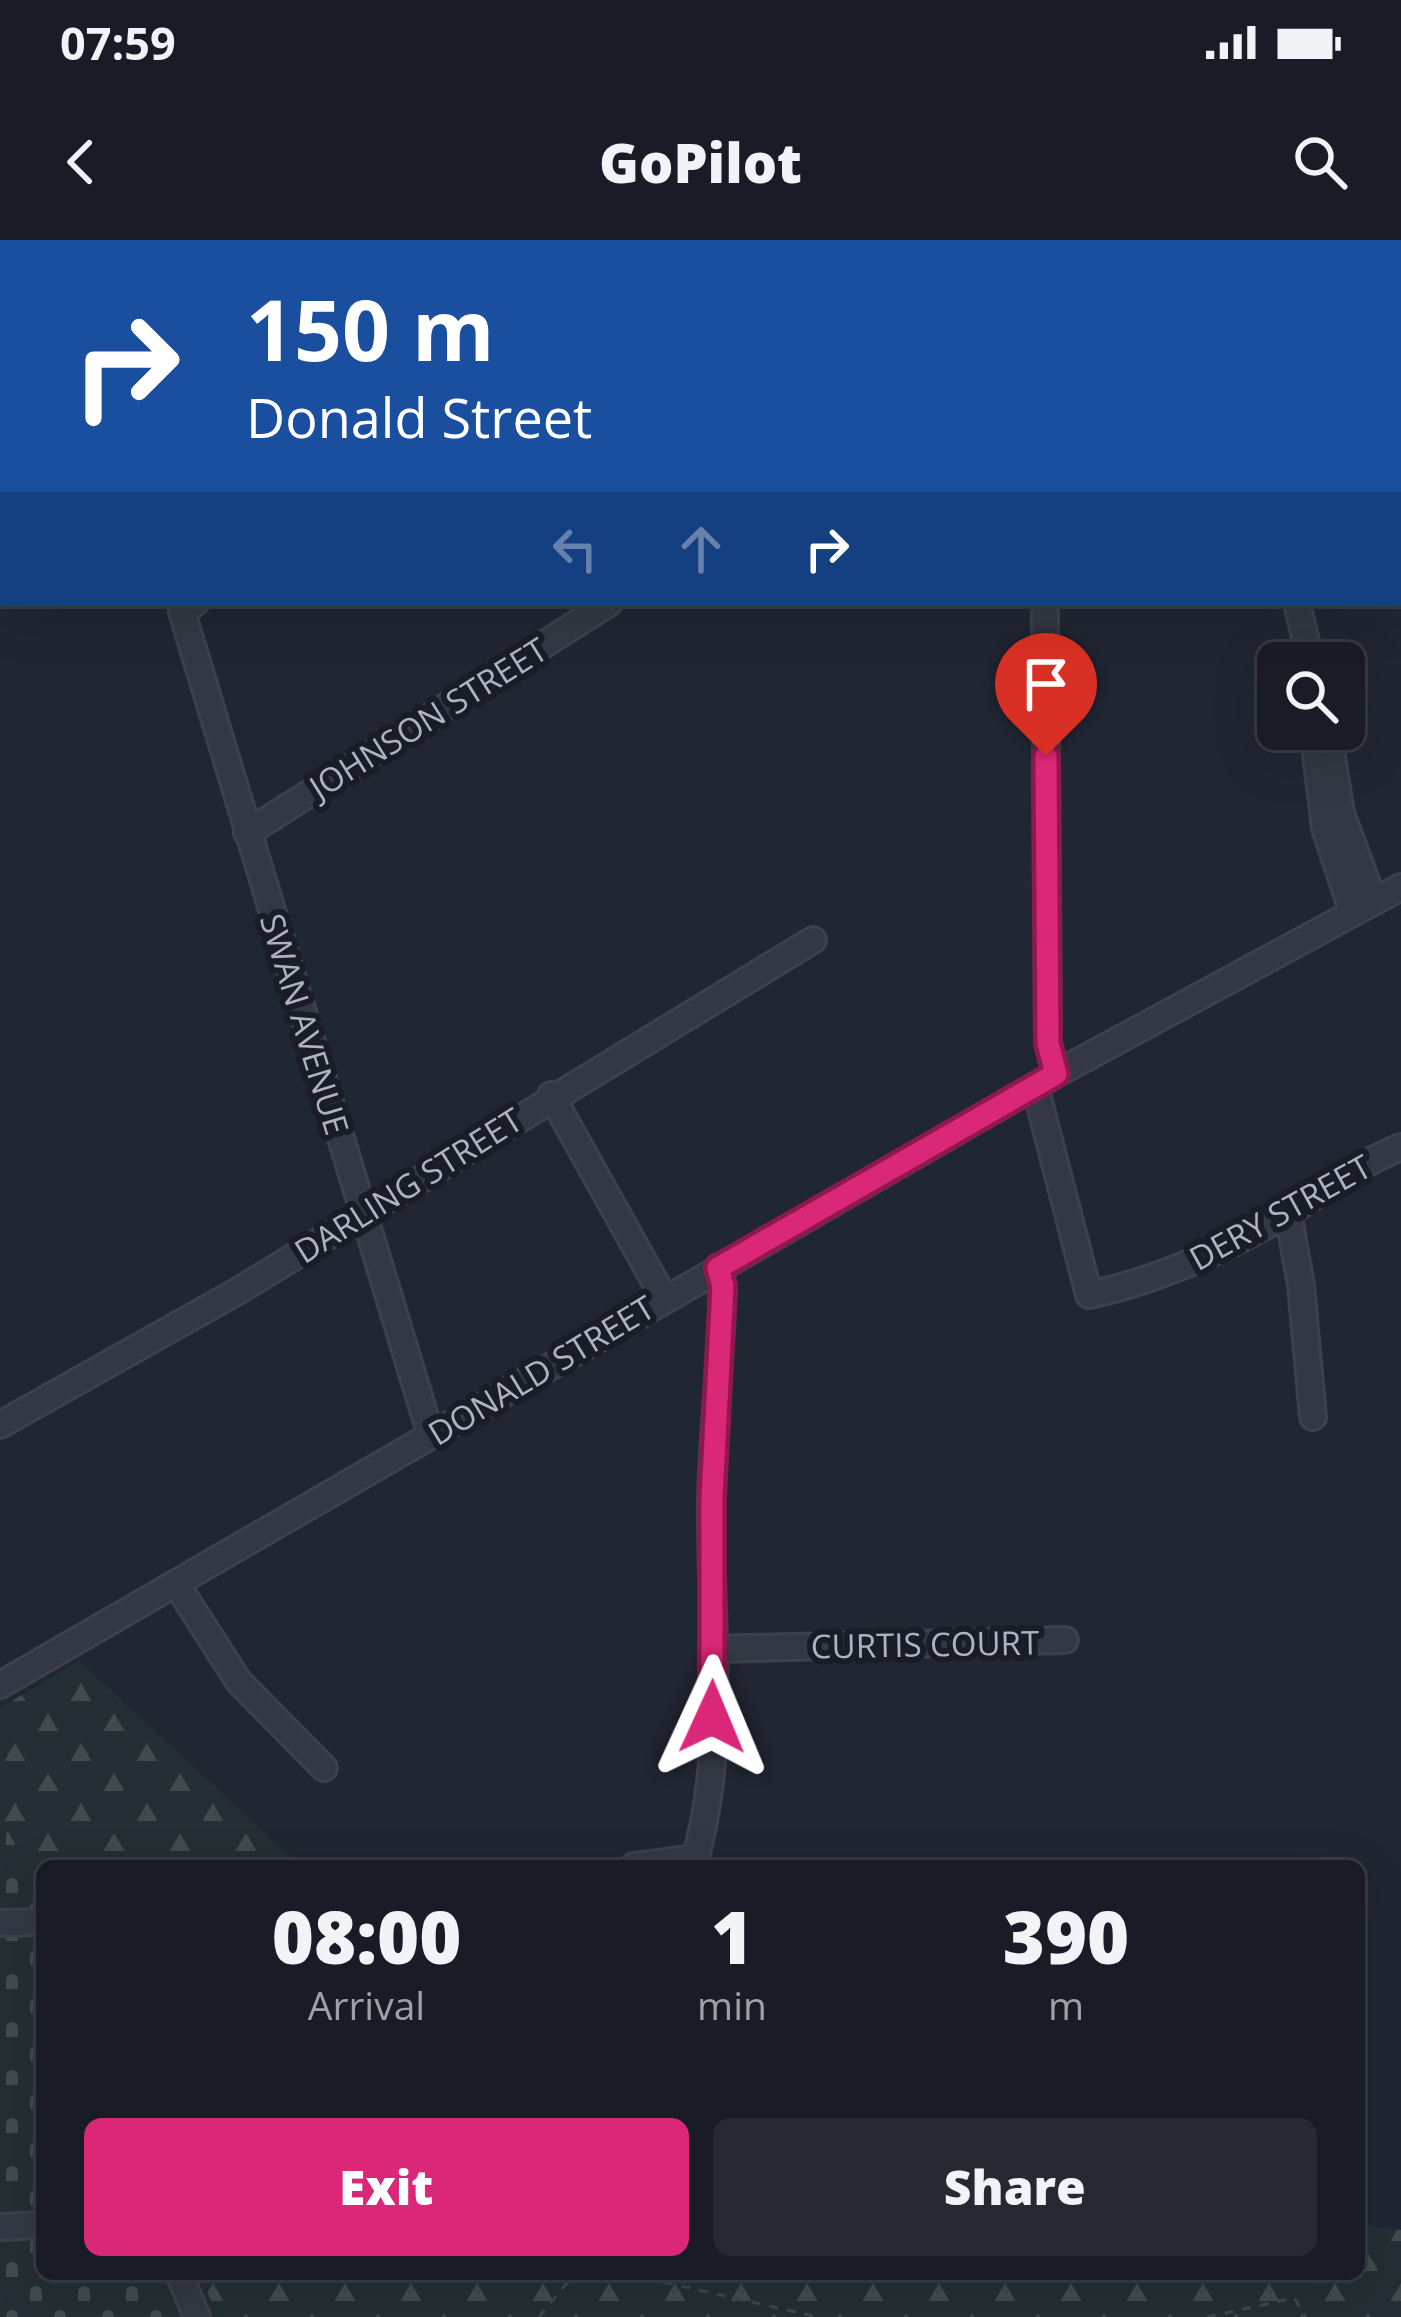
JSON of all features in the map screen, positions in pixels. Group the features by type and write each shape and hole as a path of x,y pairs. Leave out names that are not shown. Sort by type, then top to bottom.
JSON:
{"street":[{"name":"JOHNSON STREET","path":"247,833 604,606"},
{"path":"1299,606 1306,642"},
{"name":"SWAN AVENUE","path":"188,607 247,833 430,1436"},
{"path":"1045,613 1046,1080"},
{"path":"1316,750 1325,828 1363,908"},
{"path":"1331,750 1363,908"},
{"name":"DONALD STREET","path":"0,1685 1046,1080 1401,887"},
{"name":"DARLING STREET","path":"0,1425 238,1292 551,1095 813,940"},
{"name":"DERY STREET","path":"1046,1080 1089,1295 1158,1278 1288,1213 1347,1171 1401,1147"},
{"path":"551,1095 664,1298"},
{"path":"1288,1213 1301,1285 1312,1417"},
{"path":"695,1860 710,1800 712,1497 723,1286 718,1268"},
{"path":"177,1585 239,1682 325,1768"},
{"name":"CURTIS COURT","path":"713,1648 1065,1640"},
{"path":"0,1923 36,1922"},
{"path":"0,2227 36,2225"},
{"path":"182,2280 197,2317"}],"path":[{"path":"539,2317 570,2280"},
{"path":"655,2280 818,2317"},
{"path":"1208,2317 1294,2298 1306,2317"}],"green space":[{"path":"79,1661 295,1860 36,1860 36,1883 0,1816 0,1708"},
{"path":"0,1816 36,1883 36,2280 202,2280 218,2317 0,2317"},
{"path":"1365,2226 1401,2230 1401,2317 218,2317 202,2280 1365,2280"}],"route":[{"path":"712,1717 712,1497 723,1286 718,1268 1056,1074 1048,1043 1046,756"}]}
